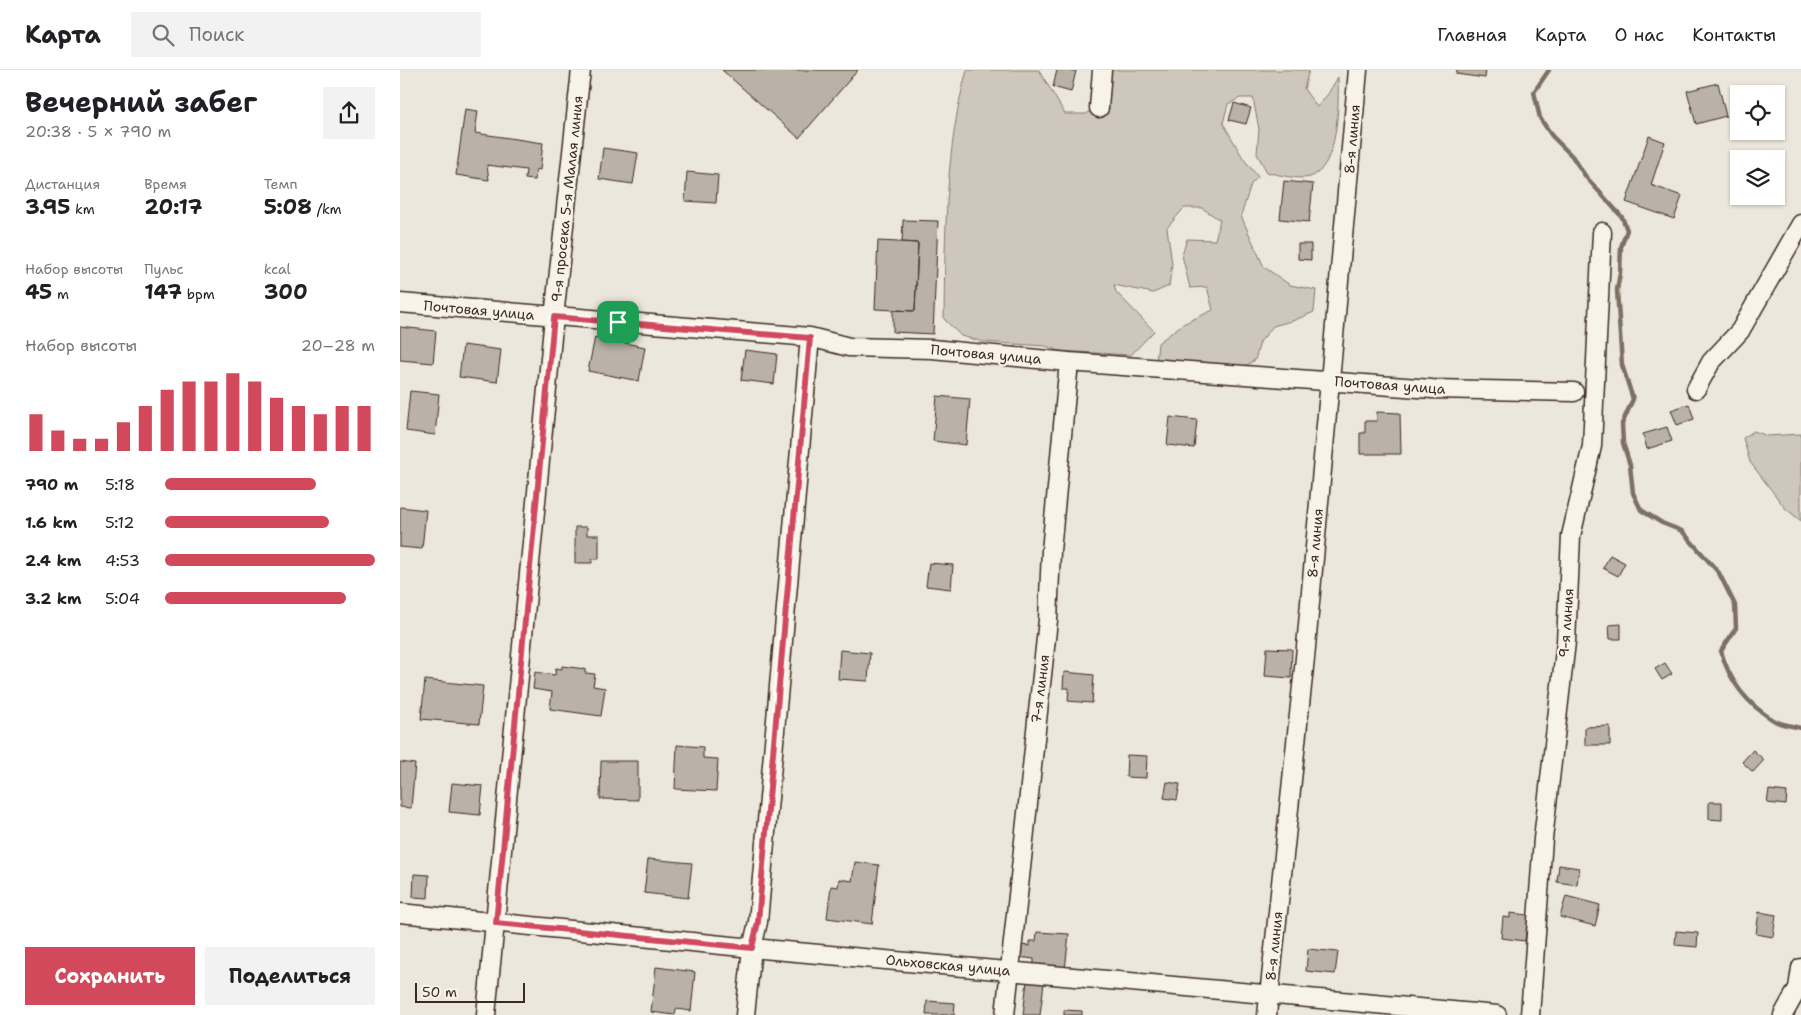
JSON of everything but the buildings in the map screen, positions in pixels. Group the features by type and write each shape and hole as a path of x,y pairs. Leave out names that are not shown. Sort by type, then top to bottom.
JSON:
{"street":[{"name":"9-я просека 5-я Малая линия","path":"486,1015 554,317 581,70"},
{"path":"1099,108 1102,70"},
{"name":"8-я линия","path":"1267,1015 1305,658 1358,70"},
{"path":"1696,389 1711,362 1740,331 1801,224"},
{"name":"9-я линия","path":"1530,1015 1543,839 1566,642 1571,536 1592,446 1602,232"},
{"name":"Почтовая улица","path":"400,304 810,338 848,347 932,349 1069,362 1432,389 1574,392"},
{"path":"745,1015 752,948 758,922 810,338"},
{"name":"7-я линия","path":"1006,1015 1048,620 1051,551 1069,362"},
{"name":"Ольховская улица","path":"400,913 752,948 1497,1015"},
{"path":"1783,1015 1798,988 1801,968"}],"shaded area":[{"path":"967,70 1039,70 1065,114 1087,114 1102,96 1097,70 1309,70 1304,89 1317,107 1328,94 1338,77 1337,117 1332,148 1327,161 1320,171 1310,177 1295,178 1267,172 1257,154 1259,129 1253,98 1240,98 1228,104 1223,123 1243,158 1258,177 1251,184 1241,216 1264,267 1290,285 1316,290 1314,312 1273,326 1260,342 1255,360 1237,371 1156,363 1158,343 1183,324 1213,310 1207,287 1190,288 1182,255 1187,239 1215,240 1220,220 1202,208 1184,208 1167,228 1172,264 1169,286 1153,293 1114,285 1116,292 1154,331 1131,355 1060,351 1045,346 984,342 961,336 944,319 945,257 950,162 954,131"},
{"path":"1754,431 1767,436 1801,434 1801,521 1785,508 1750,462 1743,438"}],"waterway":[{"path":"1549,70 1534,92 1540,118 1552,136 1572,156 1586,177 1622,217 1627,230 1621,247 1617,290 1622,365 1633,399 1622,424 1623,443 1630,465 1633,493 1641,510 1662,523 1682,531 1719,573 1735,605 1736,628 1721,651 1734,682 1748,700 1765,715 1775,721 1801,728"}],"route":[{"path":"554,317 618,322 810,338 758,922 752,948 496,923 554,317"}]}
